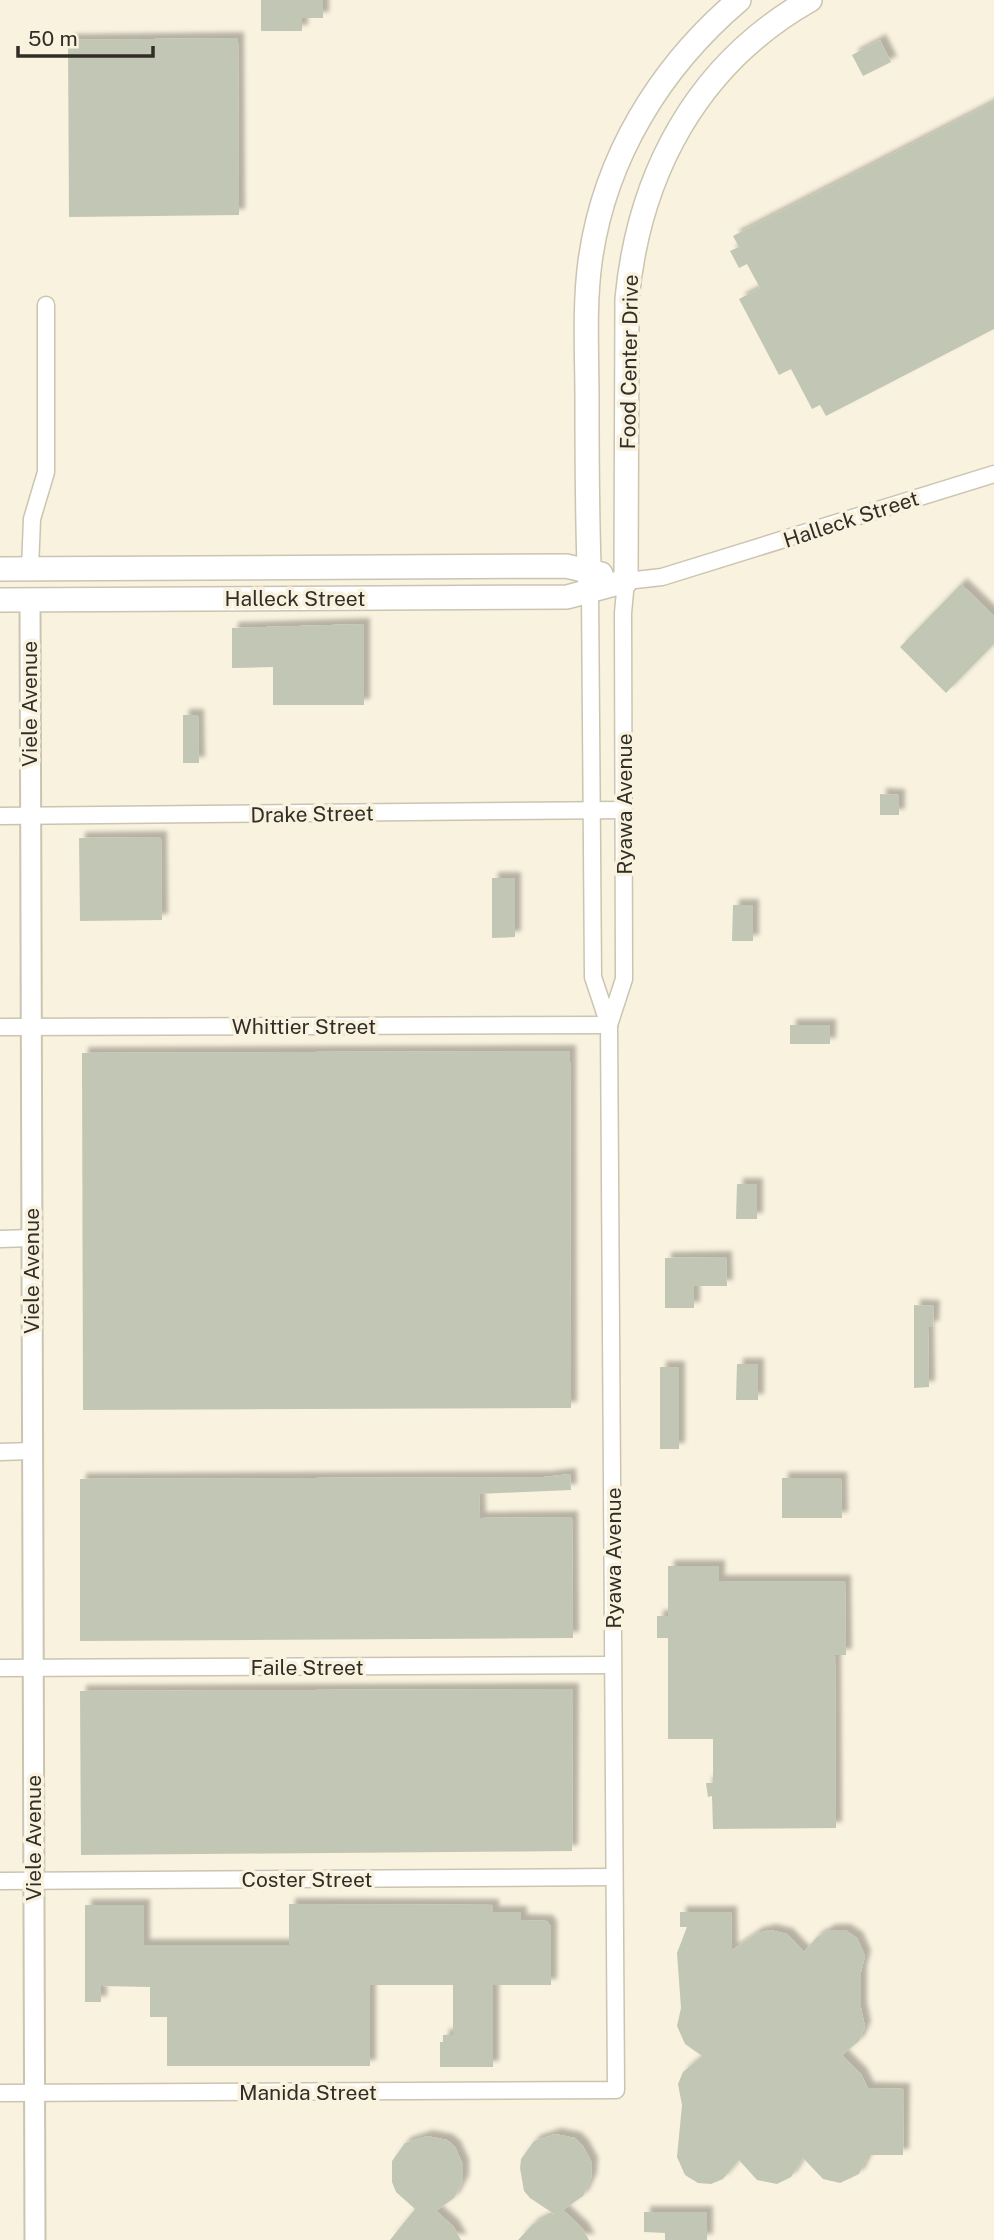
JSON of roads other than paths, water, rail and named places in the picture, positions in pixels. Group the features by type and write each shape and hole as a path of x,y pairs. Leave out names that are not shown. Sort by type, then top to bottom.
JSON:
{"main road":[{"name":"Food Center Drive","path":"589,581 587,298 596,227 618,159 651,97 694,42 739,0"},
{"name":"Food Center Drive","path":"626,581 627,299 643,206 668,147 702,93 769,26 810,0"},
{"name":"Halleck Street","path":"0,569 566,566 589,581 567,597 0,600"},
{"name":"Viele Avenue","path":"30,569 30,600"},
{"path":"589,581 626,581"}],"street":[{"name":"Viele Avenue","path":"30,569 32,519 46,472 46,305"},
{"name":"Halleck Street","path":"626,581 662,577 994,474"},
{"name":"Ryawa Avenue","path":"589,581 593,977 609,1026 616,2090"},
{"name":"Ryawa Avenue","path":"609,1026 624,979 623,613 626,581"},
{"name":"Viele Avenue","path":"30,600 35,2240"},
{"name":"Drake Street","path":"0,816 624,810"},
{"name":"Whittier Street","path":"0,1027 609,1026"},
{"path":"0,1239 31,1238"},
{"path":"0,1452 32,1451"},
{"name":"Faile Street","path":"0,1668 613,1665"},
{"name":"Coster Street","path":"0,1881 614,1878"},
{"name":"Manida Street","path":"0,2094 616,2090"}]}
